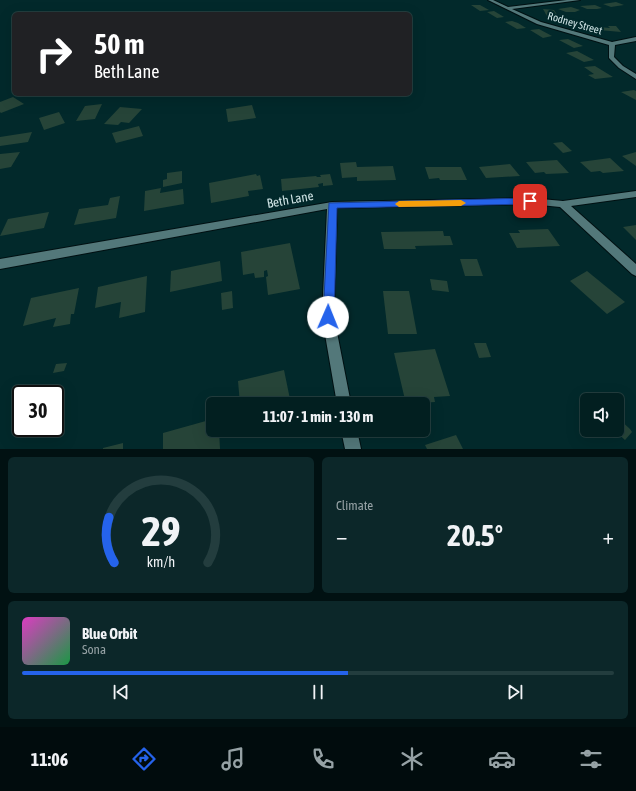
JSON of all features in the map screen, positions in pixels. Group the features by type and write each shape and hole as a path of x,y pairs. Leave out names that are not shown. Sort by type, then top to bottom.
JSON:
{"street":[{"name":"Rodney Street","path":"490,0 539,23 612,44"},
{"path":"506,8 578,0"},
{"path":"636,39 612,44 611,57 620,67 636,77"},
{"name":"Beth Lane","path":"0,264 332,205 530,201 564,204 636,194"},
{"path":"564,204 636,271"},
{"path":"332,205 328,317 343,397"},
{"path":"350,437 353,449"}],"building":[{"path":"616,2 624,5 611,7 603,4"},
{"path":"471,5 480,5 489,10 480,11"},
{"path":"595,5 602,8 587,9 580,6"},
{"path":"571,7 580,10 575,12 566,12 558,9"},
{"path":"543,9 554,10 560,19 548,18"},
{"path":"494,11 504,17 497,18 487,12"},
{"path":"512,21 526,28 517,29 505,22"},
{"path":"586,26 610,28 608,26 616,26 621,32 588,29"},
{"path":"539,29 552,36 543,38 530,30"},
{"path":"568,39 583,46 574,48 559,40"},
{"path":"577,51 594,60 584,62 566,53"},
{"path":"595,66 613,77 595,79 588,75 594,74 584,67"},
{"path":"636,91 636,100 621,92"},
{"path":"13,97 24,104 1,113 0,102"},
{"path":"102,104 95,119 76,121 85,106"},
{"path":"252,105 256,118 228,122 226,109"},
{"path":"120,107 142,109 129,123 121,122 118,125 104,124"},
{"path":"59,112 65,123 44,130 39,118"},
{"path":"139,126 143,136 116,143 112,133"},
{"path":"32,132 28,142 0,146 0,137"},
{"path":"562,142 572,151 563,153 553,143"},
{"path":"20,152 11,167 0,169 0,154"},
{"path":"636,152 636,166 622,156"},
{"path":"610,158 624,171 603,173 600,171 591,172 580,162"},
{"path":"557,160 569,173 535,173 526,162"},
{"path":"356,162 357,167 393,166 396,180 357,181 357,177 342,178 340,163"},
{"path":"510,164 520,176 486,178 479,167"},
{"path":"425,167 461,167 467,180 440,180 439,178 429,179"},
{"path":"182,171 182,183 163,187 163,180 167,179 167,173"},
{"path":"256,174 257,176 260,175 263,189 248,191 249,196 211,203 209,183"},
{"path":"330,174 333,185 323,186 323,183 318,184 319,187 282,191 281,179 316,176 321,177 320,175"},
{"path":"161,188 160,193 183,189 184,204 144,211 145,191"},
{"path":"120,196 116,218 74,225 79,209 108,205 110,198"},
{"path":"49,212 44,228 0,236 8,219"},
{"path":"636,225 636,240 623,227"},
{"path":"548,229 560,246 517,248 509,233 520,233 518,230"},
{"path":"443,231 444,236 450,236 453,245 415,246 416,249 384,249 381,232"},
{"path":"290,243 300,289 268,295 266,277 268,276 267,270 264,271 264,277 255,278 254,273 243,275 241,252"},
{"path":"460,259 477,259 483,276 465,276"},
{"path":"220,261 222,281 170,292 171,271"},
{"path":"587,271 625,302 607,314 570,281"},
{"path":"147,276 145,312 119,318 121,302 95,308 98,287"},
{"path":"430,279 447,281 449,292 432,290"},
{"path":"79,288 74,314 71,314 70,324 53,327 56,318 23,326 31,298"},
{"path":"232,291 233,308 222,310 221,293"},
{"path":"383,291 409,291 417,334 388,334"},
{"path":"474,343 486,343 491,357 479,358"},
{"path":"435,349 450,396 434,397 435,402 430,402 430,397 404,397 394,353"},
{"path":"67,363 64,371 53,373 56,364"},
{"path":"284,370 290,397 239,397 238,381"},
{"path":"206,421 206,437 219,437 220,449 163,449 163,433"},
{"path":"624,423 632,432 625,440 622,437 624,437"},
{"path":"456,435 463,449 427,449 425,445"},
{"path":"123,443 123,449 103,449 103,448"}],"slow traffic":[{"path":"399,204 461,203"}],"route":[{"path":"328,317 332,205 530,201"}]}
